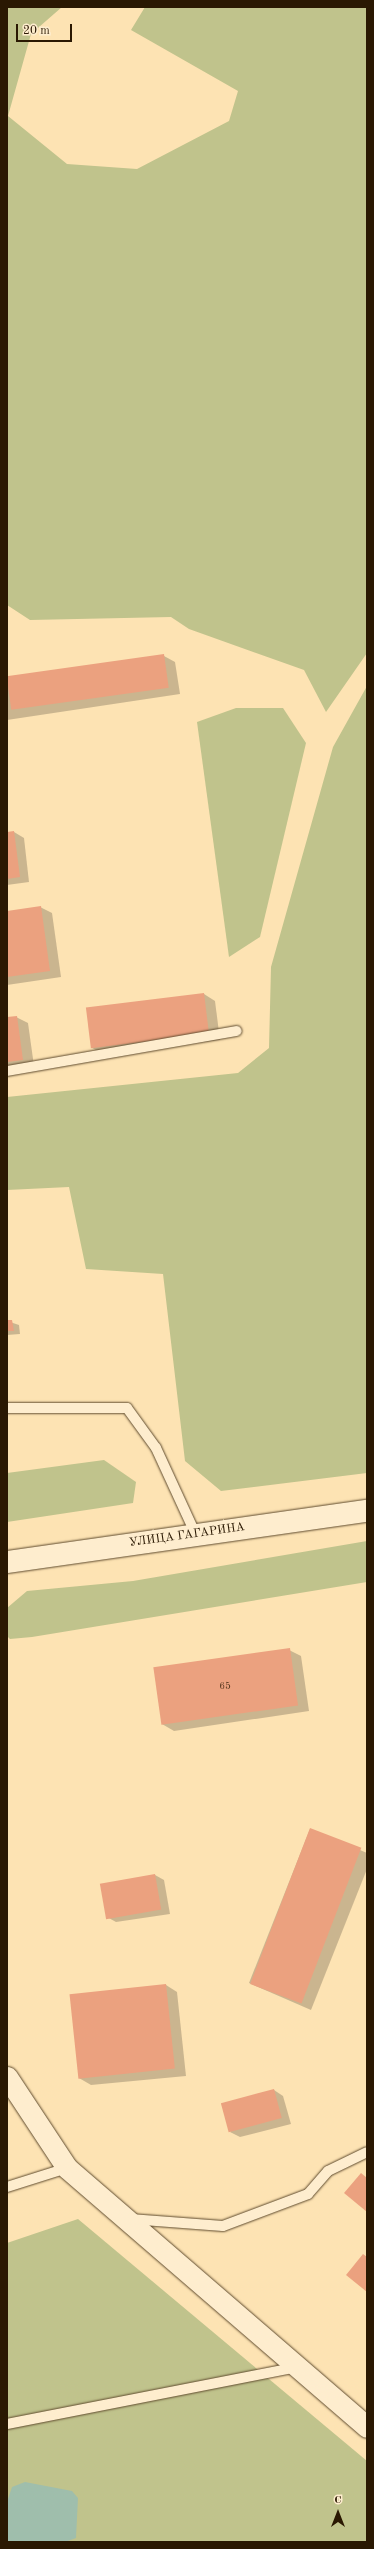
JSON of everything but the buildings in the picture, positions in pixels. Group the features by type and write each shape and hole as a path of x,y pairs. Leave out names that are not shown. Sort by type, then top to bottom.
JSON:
{"main road":[{"name":"УЛИЦА ГАГАРИНА","path":"7,1562 367,1510"}],"street":[{"path":"7,2077 67,2168 367,2427"}],"lane":[{"path":"7,1070 237,1031"},
{"path":"7,1408 127,1408 156,1448 196,1535"},
{"path":"127,2219 223,2226 308,2194 328,2171 367,2152"},
{"path":"7,2187 67,2168"},
{"path":"7,2424 298,2367"}],"green space":[{"path":"7,7 62,7 31,34 8,116 67,164 137,169 229,121 238,91 131,30 145,7 367,7 367,653 326,712 304,670 189,629 171,617 30,620 7,605"},
{"path":"367,686 367,1473 221,1491 185,1461 163,1274 86,1269 69,1187 7,1190 7,1097 238,1073 269,1048 271,967 333,747"},
{"path":"236,708 283,708 306,743 260,937 229,957 197,722"},
{"path":"104,1460 136,1482 133,1503 7,1522 7,1473"},
{"path":"367,1541 367,1582 32,1637 10,1639 7,1636 7,1608 27,1591 133,1581"},
{"path":"78,2219 367,2461 367,2542 7,2542 7,2243"}],"shaded area":[{"path":"25,2482 72,2491 78,2498 76,2538 65,2542 7,2542 7,2502 12,2487"}]}
